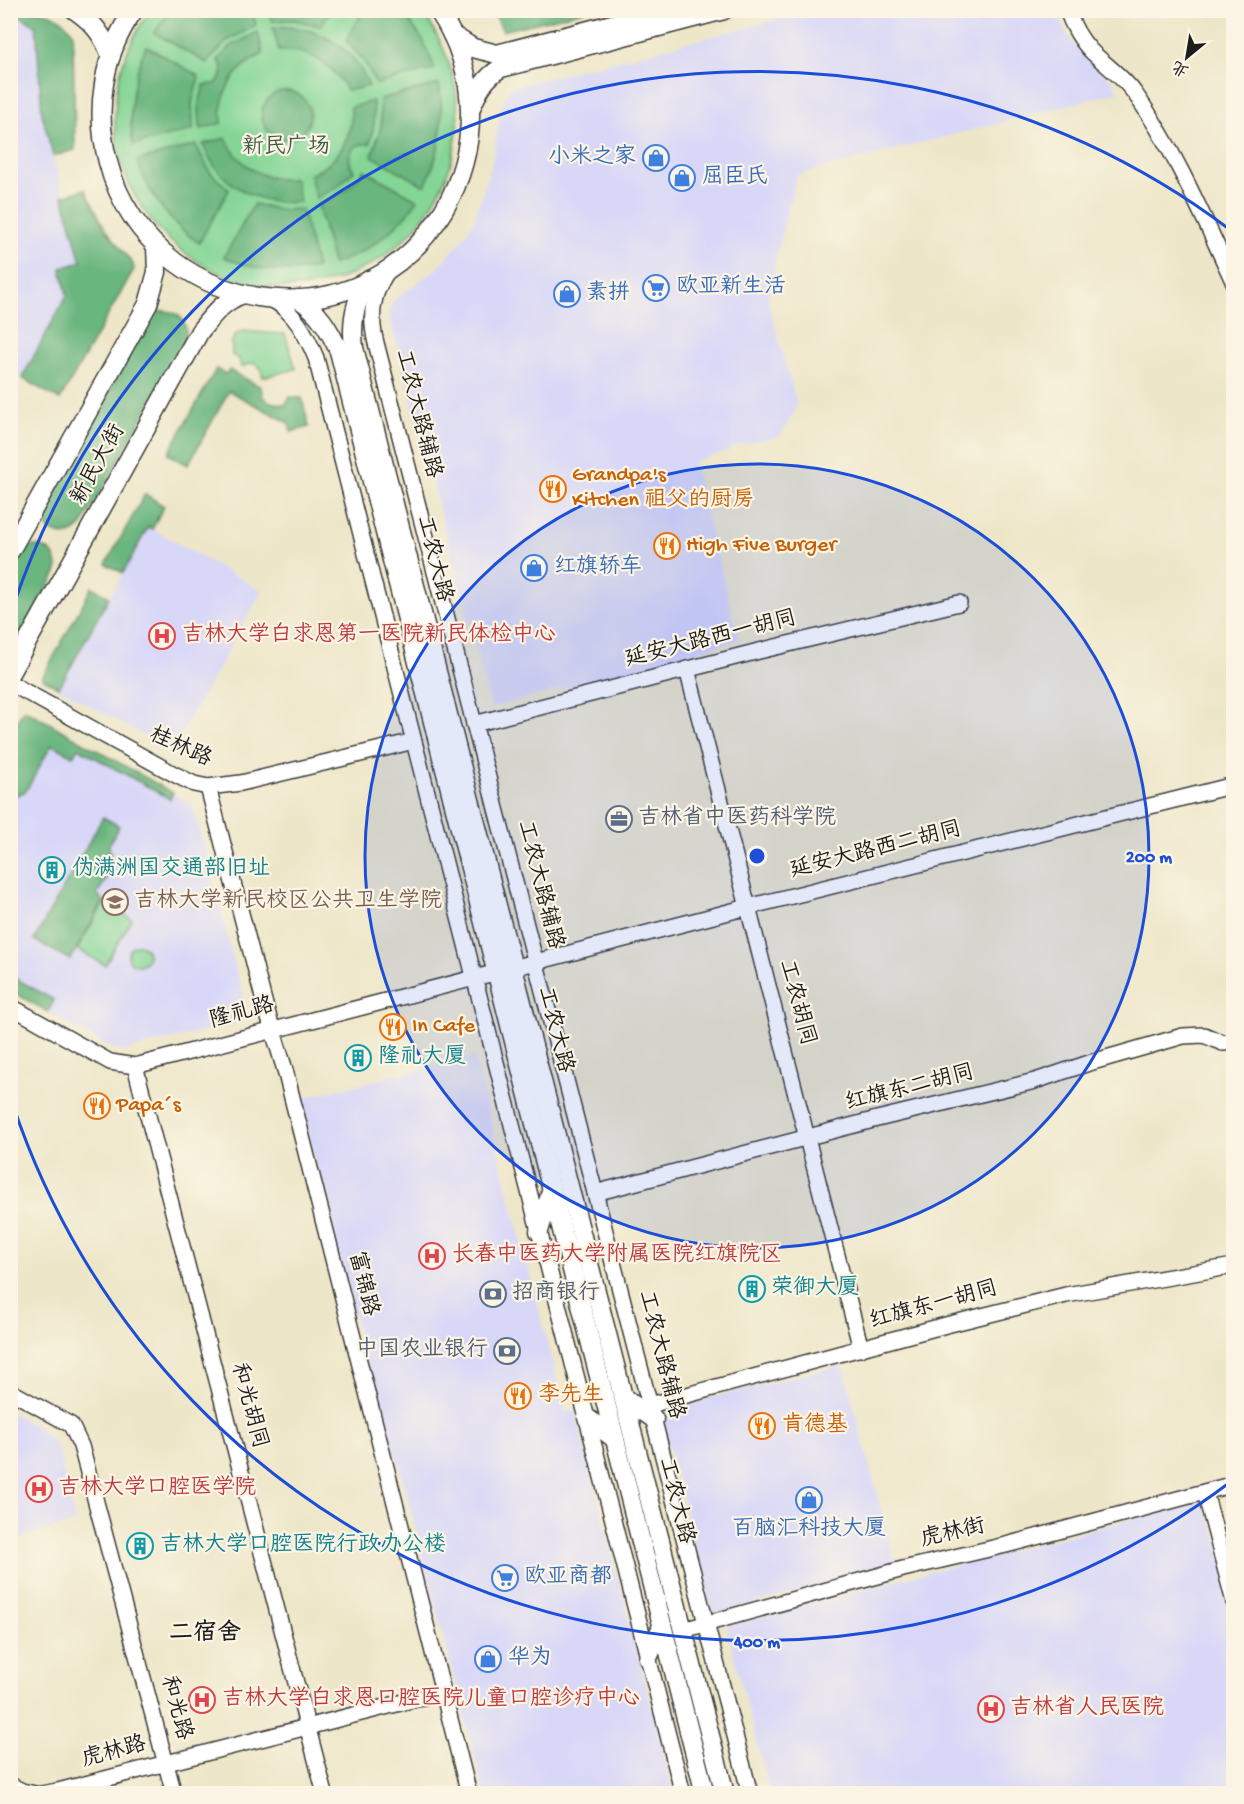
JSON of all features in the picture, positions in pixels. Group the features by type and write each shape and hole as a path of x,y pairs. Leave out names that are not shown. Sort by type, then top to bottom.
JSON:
{"main road":[{"path":"75,10 95,26 104,37 111,56"},
{"path":"134,10 120,33 111,56 101,112 105,152 111,172 128,209 156,246 183,268 218,286 243,294 271,299 299,299 336,293 369,280 406,256 427,235 445,210 454,194 467,156 471,108 467,77 452,34 438,10"},
{"path":"452,34 473,48 497,54 666,10"},
{"path":"471,108 490,74 501,68 724,10"},
{"name":"新民大街","path":"10,551 148,304 157,272 156,246"},
{"name":"工农大路","path":"369,280 360,294 354,313 352,331 354,348 505,970 552,1190 705,1794"},
{"name":"新民大街","path":"10,673 200,331 223,305 243,294"},
{"name":"工农大路","path":"299,299 324,321 339,351 505,970 624,1398 725,1794"},
{"path":"539,1231 552,1190"},
{"path":"624,1398 652,1412"},
{"path":"587,1418 615,1439"},
{"path":"648,1658 662,1626"}],"street":[{"path":"1067,10 1090,50 1121,76 1136,95 1170,151 1233,283"},
{"name":"工农大路辅路","path":"390,268 373,299 372,327 750,1794"},
{"path":"271,299 280,304 298,322 316,358 683,1794"},
{"name":"延安大路西一胡同","path":"474,724 687,669 959,603"},
{"name":"工农胡同","path":"687,669 861,1349"},
{"name":"桂林路","path":"10,683 174,774 194,784 208,787 241,783 414,741"},
{"name":"延安大路西二胡同","path":"505,970 1233,785"},
{"name":"富锦路","path":"208,787 273,1029 469,1794"},
{"name":"隆礼路","path":"10,1006 110,1062 135,1066 505,970"},
{"name":"红旗东二胡同","path":"595,1193 1035,1081 1183,1036 1204,1035 1224,1043 1233,1042"},
{"name":"和光胡同","path":"135,1066 325,1794"},
{"name":"红旗东一胡同","path":"652,1412 946,1325 1066,1295 1233,1266"},
{"name":"和光路","path":"10,1391 71,1425 81,1446 174,1794"},
{"name":"虎林街","path":"683,1630 903,1569 1006,1545 1233,1484"},
{"path":"1205,1492 1233,1602"},
{"name":"虎林路","path":"40,1794 443,1692"},
{"path":"10,1785 35,1794"}],"shaded area":[{"path":"1058,10 1064,29 1073,43 1084,56 1112,80 1118,92 797,175 776,256 768,302 796,402 794,412 780,436 734,446 728,451 693,462 739,640 491,708 390,318 390,308 393,301 438,268 460,243 474,221 492,163 503,101 510,88 811,11"},
{"path":"11,12 36,26 42,114 81,263 61,268 67,295 22,378 11,372"},
{"name":"吉林大学白求恩第一医院新民体检中心","path":"149,527 262,591 171,751 59,688"},
{"name":"吉林大学新民校区公共卫生学院","path":"24,709 193,805 248,1014 244,1021 124,1051 111,1048 11,991 10,733"},
{"path":"474,1056 565,1412 575,1410 674,1793 484,1793 397,1457 390,1458 299,1099"},
{"path":"843,1365 896,1565 712,1615 660,1410"},
{"name":"吉林大学口腔医学院","path":"11,1413 37,1427 54,1443 59,1454 75,1523 30,1534 11,1545"},
{"name":"吉林省人民医院","path":"1202,1501 1233,1577 1233,1793 770,1793 726,1625"}],"green space":[{"path":"11,10 45,12 60,19 73,33 75,150 53,156 42,114 36,26"},
{"path":"269,10 330,11 321,26 294,20 272,21"},
{"name":"新民广场","path":"150,11 422,11 452,74 456,136 439,192 405,238 358,271 302,287 242,281 181,250 161,232 137,199 125,174 117,141 115,121 118,83 130,46"},
{"path":"170,11 252,11 256,25 227,41 207,63 154,33"},
{"path":"363,11 402,11 423,40 435,69 376,84 363,59 346,41"},
{"path":"493,11 585,11 503,31"},
{"path":"284,27 311,31 336,43 355,61 369,86 347,91 335,73 319,60 300,52 279,51 273,28"},
{"path":"258,32 263,54 244,66 231,82 223,101 222,123 200,129 199,104 204,85 216,84 223,73 218,60 231,46"},
{"path":"146,46 199,76 192,103 193,130 133,145 132,95 137,70"},
{"path":"439,84 442,110 440,136 435,161 425,186 372,156 381,126 380,99"},
{"path":"286,91 303,98 310,115 303,132 286,139 269,132 262,115 269,98"},
{"path":"373,101 374,125 370,144 358,145 354,148 350,161 354,171 336,188 316,198 310,175 329,164 342,148 350,129 351,107"},
{"path":"226,138 237,157 253,170 273,178 295,179 300,202 269,200 255,196 229,181 219,171 203,144"},
{"path":"196,145 210,172 229,190 199,243 178,226 161,207 137,161"},
{"path":"364,170 418,200 381,239 358,254 333,264 318,205 344,191"},
{"path":"85,189 105,228 133,264 134,269 60,400 22,378 67,295 61,268 81,262 63,196"},
{"path":"254,204 281,210 302,209 317,268 293,271 269,270 224,257"},
{"path":"163,311 175,313 182,320 186,330 184,342 82,525 67,534 53,532 44,521 46,504 151,316"},
{"path":"242,331 285,334 296,369 263,377 260,367 253,363 241,367 239,359 232,355 232,340"},
{"path":"216,369 226,374 229,370 261,387 263,397 270,402 285,405 290,397 302,398 309,427 291,432 289,423 229,391 188,465 168,454"},
{"path":"145,494 164,506 152,529 148,527 123,573 106,564"},
{"path":"39,546 52,553 57,571 11,653 11,570 22,551"},
{"path":"92,587 109,597 59,688 42,678"},
{"path":"24,709 173,793 170,799 78,748 73,756 55,746 51,746 26,791 11,798 11,733"},
{"path":"103,817 119,826 109,845 112,870 97,894 104,901 70,960 34,940"},
{"path":"104,903 132,919 105,965 77,949"},
{"path":"134,945 142,945 148,951 148,959 142,965 134,965 128,959 128,951"},
{"path":"11,976 54,1000 48,1012 11,991"}],"place":[{"name":"小米之家","path":"656,158"},
{"name":"屈臣氏","path":"682,178"},
{"name":"欧亚新生活","path":"656,288"},
{"name":"素拼","path":"567,294"},
{"name":"Grandpa's Kitchen 祖父的厨房","path":"553,489"},
{"name":"High Five Burger","path":"667,546"},
{"name":"红旗轿车","path":"534,568"},
{"name":"吉林大学白求恩第一医院新民体检中心","path":"162,636"},
{"name":"吉林省中医药科学院","path":"619,819"},
{"name":"伪满洲国交通部旧址","path":"52,870"},
{"name":"吉林大学新民校区公共卫生学院","path":"115,902"},
{"name":"In Cafe","path":"393,1027"},
{"name":"隆礼大厦","path":"358,1058"},
{"name":"Papa´s","path":"97,1106"},
{"name":"长春中医药大学附属医院红旗院区","path":"432,1256"},
{"name":"荣御大厦","path":"752,1289"},
{"name":"招商银行","path":"493,1294"},
{"name":"中国农业银行","path":"507,1351"},
{"name":"李先生","path":"518,1396"},
{"name":"肯德基","path":"762,1426"},
{"name":"吉林大学口腔医学院","path":"39,1489"},
{"name":"百脑汇科技大厦","path":"809,1500"},
{"name":"吉林大学口腔医院行政办公楼","path":"140,1546"},
{"name":"欧亚商都","path":"505,1578"},
{"name":"华为","path":"488,1659"},
{"name":"吉林大学白求恩口腔医院儿童口腔诊疗中心","path":"202,1700"},
{"name":"吉林省人民医院","path":"991,1709"}],"district":[{"name":"二宿舍","path":"205,1634"}]}
